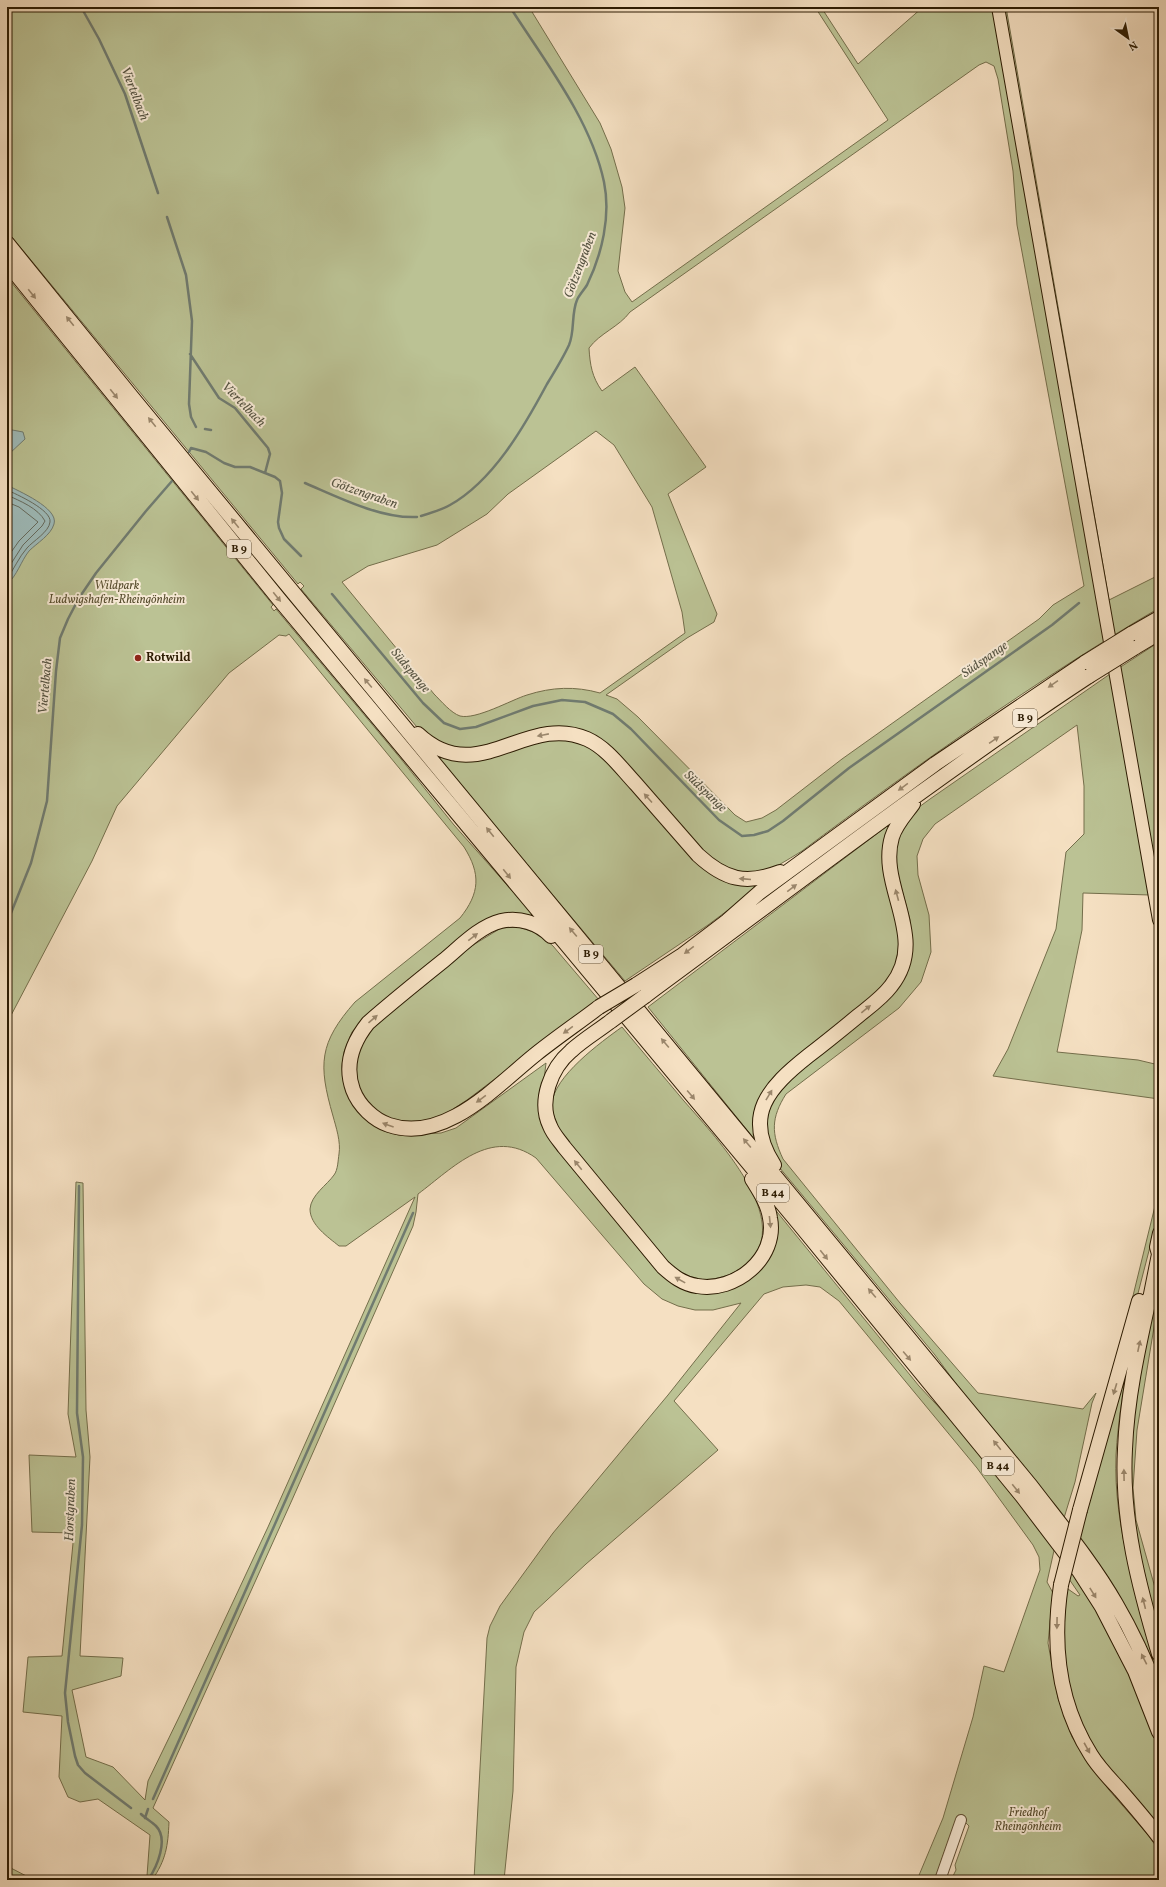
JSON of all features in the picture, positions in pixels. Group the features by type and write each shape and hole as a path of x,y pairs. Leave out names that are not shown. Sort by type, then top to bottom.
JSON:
{"highway":[{"name":"B 9","path":"7,243 131,396 790,1195"},
{"name":"B 9","path":"7,263 278,598 576,958 745,1161 749,1174 762,1195 771,1218 770,1237 764,1252 749,1272 726,1284 716,1286 697,1286 678,1279 663,1267 564,1147 550,1126 546,1110 547,1090 558,1067 571,1051 611,1021 641,991 1019,722 1159,633"},
{"name":"B 9","path":"796,866 961,745 1086,662 1159,618"},
{"path":"393,713 410,724 418,734 432,746 440,750 456,754 485,753 549,734 572,734 587,739 608,754 698,855 720,873 736,878 755,879 766,877 796,866"},
{"path":"790,1195 780,1173 766,1152 762,1141 761,1121 764,1102 781,1079 885,993 901,971 906,950 906,939 903,917 892,876 890,864 890,844 898,824 921,792"},
{"path":"576,958 546,931 528,922 510,920 491,925 457,949 368,1023 358,1036 350,1056 349,1076 354,1093 367,1111 388,1125 404,1129 416,1129 441,1123 459,1114 492,1091 535,1055 599,1007 641,991 681,956 727,921 760,892 796,866"},
{"name":"B 44","path":"745,1161 994,1461 1079,1571 1102,1607 1135,1671 1159,1732"},
{"name":"B 44","path":"790,1195 1026,1480 1085,1557 1116,1605 1148,1666 1159,1695"},
{"path":"1144,1298 1080,1510 1061,1584 1057,1610 1057,1660 1060,1678 1070,1713 1091,1755 1159,1837"},
{"path":"1144,1298 1130,1390 1124,1448 1124,1472 1132,1551 1159,1654"}],"main road":[{"path":"998,7 1159,920"},
{"path":"1144,1298 1158,1254 1156,1247 1159,1233"}],"street":[{"path":"940,1880 961,1820"}],"green space":[{"path":"7,7 529,7 600,123 611,149 622,187 625,208 618,271 625,292 632,302 888,120 815,7 821,7 858,64 923,7 1006,7 1109,600 1159,575 1159,608 1022,694 889,787 802,851 770,869 760,872 751,874 728,870 715,864 580,731 459,750 441,744 422,733 301,589 304,586 300,582 298,584 7,231","holes":["986,62 994,66 998,79 1013,171 1017,225 1084,586 1053,605 1039,619 842,759 776,810 762,818 746,822 735,815 638,717 617,699 606,695 687,638 714,622 717,614 668,494 706,467 635,367 602,391 592,371 589,348 598,338 620,322 630,312 979,65","596,431 614,445 652,507 682,612 685,633 600,693 573,688 545,690 527,695 494,709 475,715 460,716 453,712 434,694 342,582 368,566 437,545 487,514 508,494"]},
{"path":"7,277 273,605 271,607 274,611 276,609 454,825 537,919 513,915 365,1017 352,1032 344,1052 342,1066 344,1083 373,1124 384,1131 399,1135 441,1133 456,1128 546,1063 541,1105 549,1132 691,1289 759,1267 773,1207 919,1386 963,1433 1055,1546 1047,1582 1053,1593 1048,1643 1058,1698 1072,1737 1109,1790 1149,1836 1159,1851 1159,1880 951,1880 956,1870 955,1865 969,1826 965,1822 945,1850 935,1880 917,1880 943,1818 973,1717 984,1666 1004,1672 1040,1570 1039,1557 1033,1545 977,1468 839,1301 820,1287 806,1285 783,1287 764,1294 674,1401 718,1450 586,1564 534,1612 524,1632 516,1667 513,1791 504,1880 474,1880 487,1638 490,1626 500,1606 553,1533 668,1395 741,1303 713,1310 695,1310 678,1306 662,1299 644,1284 536,1158 519,1149 504,1146 488,1148 473,1154 418,1194 413,1226 292,1500 153,1808 169,1822 168,1838 163,1859 152,1880 144,1880 147,1876 150,1835 98,1799 80,1802 68,1797 59,1777 62,1716 23,1712 28,1657 62,1656 74,1533 32,1532 29,1455 76,1457 68,1414 76,1182 83,1183 86,1410 90,1457 80,1656 123,1658 121,1676 72,1690 86,1757 113,1767 145,1800 148,1781 268,1527 415,1197 346,1246 339,1246 325,1235 313,1220 310,1209 313,1199 331,1179 338,1165 338,1135 325,1082 324,1068 328,1042 334,1030 355,1002 460,918 467,909 475,892 476,883 470,857 464,847 289,634 286,636 279,635 229,673 117,806 92,861 7,1023"},
{"path":"1159,642 1159,895 1119,668"},
{"path":"1110,674 1150,895 1083,893 1082,930 1057,1052 1138,1060 1159,1065 1159,1099 993,1076 1008,1049 1056,929 1066,852 1084,834 1084,786 1077,725 935,824 923,839 917,856 918,875 929,915 931,952 921,982 899,1008 786,1094 775,1118 774,1126 776,1141 783,1159 900,1303 978,1393 1083,1409 1096,1393 1092,1403 1075,1482 1064,1518 973,1407 935,1355 779,1167 773,1157 765,1124 775,1091 859,1021 911,949 910,920 897,871 894,852 903,824 915,810 930,799"},
{"path":"546,739 578,741 597,751 706,866 767,881 708,925 625,981 432,751 471,759"},
{"path":"895,820 890,831 898,919 899,959 886,985 779,1073 759,1145 648,1007"},
{"path":"519,927 539,934 553,946 599,1000 467,1100 444,1115 426,1123 392,1121 366,1104 355,1083 356,1052 373,1025 465,950 501,928"},
{"path":"622,1027 728,1153 743,1175 755,1198 762,1220 761,1240 752,1258 733,1273 715,1279 698,1279 684,1274 662,1258 561,1133 552,1108 554,1094 560,1083 591,1051"},
{"path":"1159,1177 1159,1207 1135,1305 1131,1304 1155,1206"},
{"path":"1159,1263 1159,1297 1137,1430 1133,1488 1136,1520 1159,1602 1159,1633 1136,1544 1127,1461 1129,1431"},
{"path":"1129,1358 1118,1430 1116,1482 1123,1537 1136,1592 1159,1671 1159,1681 1078,1538"},
{"path":"1071,1568 1086,1590 1122,1657 1159,1746 1159,1830 1103,1766 1077,1723 1061,1661 1065,1601 1068,1589 1078,1596 1080,1595 1069,1579"},
{"path":"7,1866 34,1880 7,1880"}],"water":[{"path":"7,429 23,432 25,439 9,454 7,453"},
{"path":"7,485 44,506 54,518 54,524 50,532 29,551 14,577 7,584"}],"waterway":[{"name":"Viertelbach","path":"81,7 99,39 125,94 158,193"},
{"name":"Götzengraben","path":"421,516 447,507 466,495 494,468 518,435 569,345 572,334 575,305 587,285 597,261 604,235 606,221 606,195 598,159 589,136 565,91 510,7"},
{"name":"Viertelbach","path":"167,217 186,275 192,321 189,404 191,417 196,427"},
{"name":"Viertelbach","path":"190,354 219,398 235,408 268,448 270,454 265,473"},
{"name":"Viertelbach","path":"205,429 211,430"},
{"name":"Südspange","path":"189,452 191,448 206,452 224,463 235,467 250,467 275,477 280,481 282,493 278,522 279,528 284,539 301,556"},
{"name":"Viertelbach","path":"7,923 31,863 47,801 56,671 60,638 79,598 96,573 172,481"},
{"name":"Götzengraben","path":"305,483 374,511 403,517 417,517"},
{"name":"Südspange","path":"332,594 423,703 444,723 460,729 476,727 533,706 562,700 585,702 613,714 631,729 719,820 742,836 754,835 768,831 783,821 849,768 1052,625 1079,603"},
{"name":"Horstgraben","path":"79,1186 77,1413 83,1457 82,1525 65,1693 68,1722 78,1765 85,1773 131,1808"},
{"path":"153,1799 413,1213"},
{"name":"Horstgraben","path":"145,1818 148,1809"},
{"name":"Horstgraben","path":"141,1814 156,1826 162,1838 158,1861 148,1880"}],"place":[{"name":"Rotwild","path":"138,658"}],"park label":[{"name":"Wildpark Ludwigshafen-Rheingönheim","path":"117,593"},
{"name":"Friedhof Rheingönheim","path":"1028,1820"}]}
